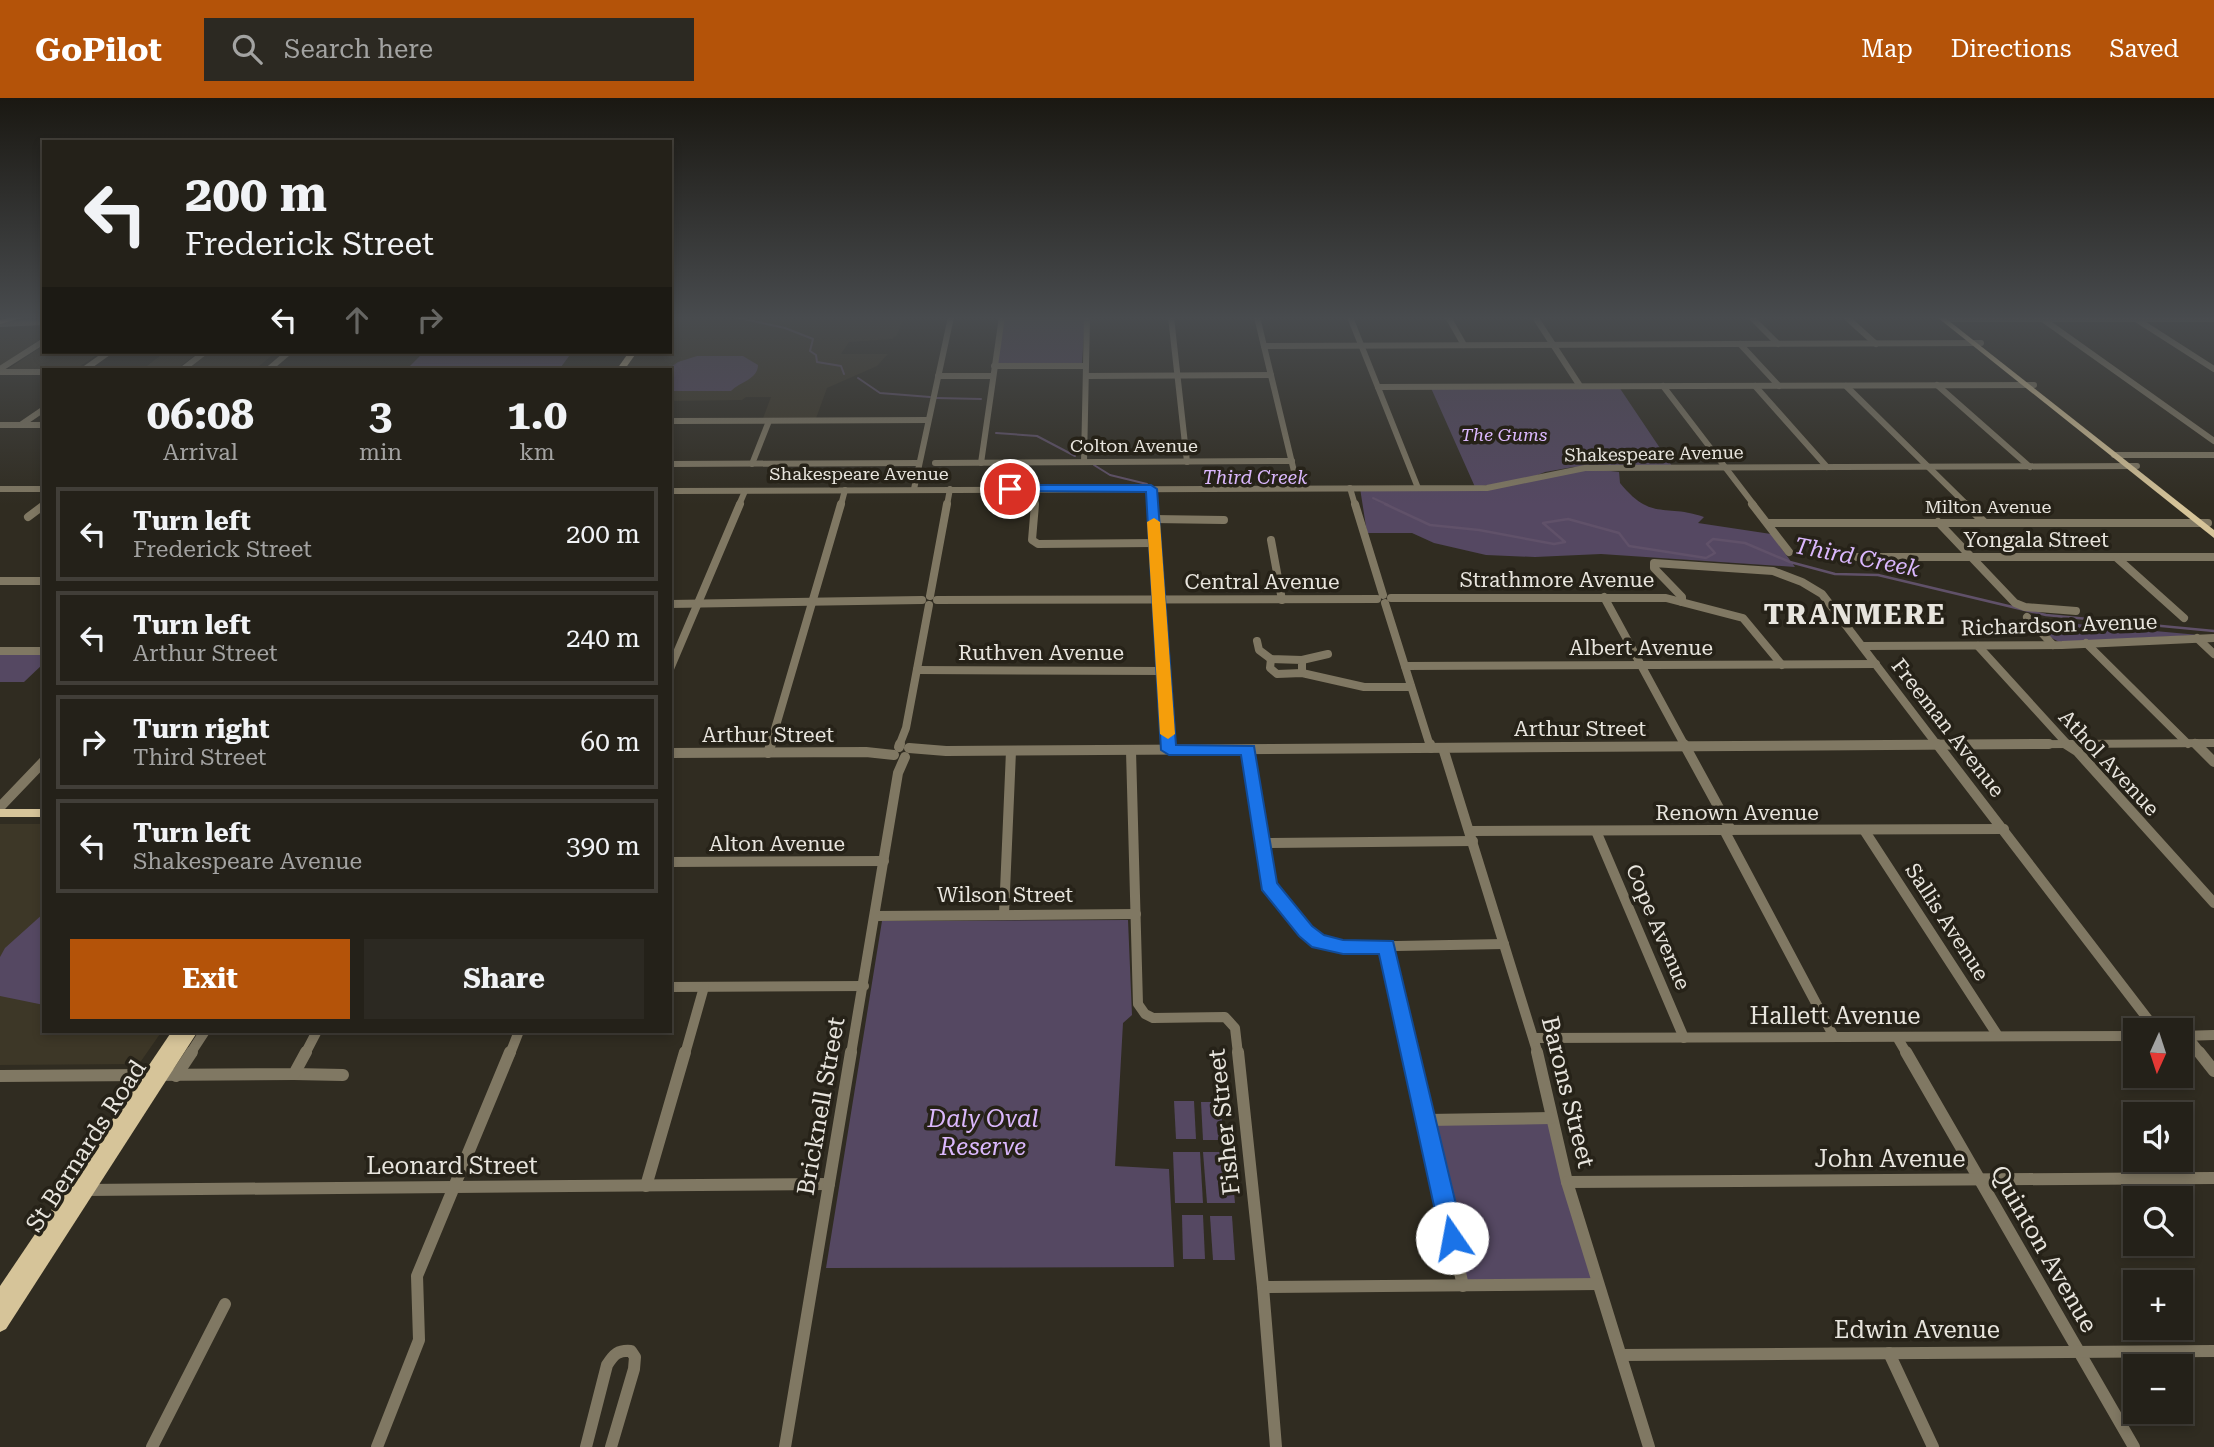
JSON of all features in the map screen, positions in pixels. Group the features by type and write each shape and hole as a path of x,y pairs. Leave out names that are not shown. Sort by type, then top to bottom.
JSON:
{"main road":[{"path":"2024,380 2205,521 2214,535"},
{"path":"0,813 42,813"},
{"name":"St Bernards Road","path":"163,1076 179,1033"},
{"name":"St Bernards Road","path":"0,1302 163,1076 189,1033"},
{"name":"St Bernards Road","path":"0,1322 80,1190"}],"street":[{"path":"914,489 936,380"},
{"path":"981,463 992,380"},
{"path":"1084,462 1086,380"},
{"path":"1178,380 1187,462"},
{"path":"1272,380 1298,488"},
{"path":"1375,380 1418,488"},
{"path":"1576,380 1580,386"},
{"path":"1773,380 1779,386"},
{"path":"2129,380 2214,440"},
{"path":"1937,385 2030,467"},
{"path":"1378,387 2030,385"},
{"path":"1663,386 1789,552"},
{"path":"1755,386 1827,467"},
{"path":"1846,386 1984,522"},
{"path":"21,425 42,410"},
{"path":"672,421 928,420"},
{"path":"752,464 769,421"},
{"path":"0,425 42,425"},
{"path":"2118,455 2214,454"},
{"name":"Colton Avenue","path":"935,463 1292,461"},
{"path":"672,464 919,463"},
{"name":"Shakespeare Avenue","path":"672,491 1501,487 1556,471 1585,468 2133,466"},
{"path":"1350,488 1430,748"},
{"path":"0,489 42,489"},
{"path":"902,752 950,489"},
{"path":"1035,489 1032,540 1038,544 1154,543"},
{"path":"1151,489 1169,750"},
{"path":"768,753 845,490"},
{"path":"672,664 745,491"},
{"path":"28,517 42,506"},
{"path":"1153,519 1224,520"},
{"name":"Milton Avenue","path":"1768,523 2205,521"},
{"path":"1938,522 2011,600 2021,606 2076,611"},
{"path":"1271,540 1282,600"},
{"name":"Yongala Street","path":"1857,557 2214,557"},
{"path":"2117,558 2184,618"},
{"name":"Freeman Avenue","path":"1682,602 1682,597 1654,568 1654,563 1773,571 1802,582 1822,594 2147,1018"},
{"path":"0,581 42,581"},
{"path":"1604,597 1834,1037"},
{"name":"Strathmore Avenue","path":"1384,599 1657,597 1745,619 1782,665"},
{"name":"Central Avenue","path":"672,604 929,600 1384,599"},
{"path":"2027,617 2053,645"},
{"path":"2197,638 2214,654"},
{"name":"Richardson Avenue","path":"1863,646 2053,645 2214,638"},
{"path":"1257,641 1259,650 1271,659 1302,660 1328,654"},
{"path":"2086,643 2214,762"},
{"name":"Athol Avenue","path":"1978,646 2214,903"},
{"path":"0,651 42,651"},
{"path":"1271,659 1269,666 1274,673 1302,673 1364,687 1411,687"},
{"path":"1302,660 1302,673"},
{"name":"Albert Avenue","path":"1405,666 1876,664"},
{"name":"Ruthven Avenue","path":"917,670 1164,671"},
{"name":"Arthur Street","path":"672,753 2214,743"},
{"name":"Barons Street","path":"1443,748 1534,1038 1567,1182 1649,1447"},
{"path":"1248,750 1269,885 1312,937 1329,945 1387,947 1504,944"},
{"path":"1003,914 1011,751"},
{"name":"Fisher Street","path":"1131,751 1140,1010 1153,1018 1225,1017 1235,1028 1263,1287 1276,1447"},
{"name":"Bricknell Street","path":"785,1447 902,752"},
{"path":"0,807 42,763"},
{"name":"Renown Avenue","path":"1261,843 1596,831 2004,829"},
{"name":"Sallis Avenue","path":"1864,830 1998,1036"},
{"name":"Cope Avenue","path":"1596,831 1684,1038"},
{"name":"Alton Avenue","path":"672,862 884,861"},
{"name":"Wilson Street","path":"875,916 1136,914"},
{"path":"1387,947 1463,1286"},
{"path":"672,987 864,986"},
{"path":"646,1186 704,987"},
{"path":"163,1076 203,1033"},
{"path":"294,1074 316,1033"},
{"path":"377,1447 419,1340 417,1276 518,1033"},
{"path":"2193,1035 2214,1035"},
{"name":"Hallett Avenue","path":"1534,1038 2123,1036"},
{"name":"Quinton Avenue","path":"1897,1037 2134,1447"},
{"path":"2193,1046 2214,1071"},
{"path":"0,1076 343,1075"},
{"path":"1427,1120 1551,1118"},
{"name":"John Avenue","path":"1567,1182 2214,1178"},
{"name":"Leonard Street","path":"80,1190 829,1184"},
{"path":"1263,1287 1598,1284"},
{"path":"152,1447 225,1304"},
{"path":"586,1447 607,1365 613,1354 621,1350 631,1351 635,1357 634,1369 611,1447"},
{"name":"Edwin Avenue","path":"1621,1355 2214,1351"},
{"path":"1889,1353 1933,1447"}],"shaded area":[{"path":"672,380 845,380 827,388 815,421 762,421 771,397 746,397 742,400 672,401"},
{"path":"0,824 42,824 42,1033 161,1033 139,1064 0,1065"}],"green space":[{"path":"672,380 748,380 731,391 672,391"},
{"name":"The Gums","path":"1619,387 1672,466 1573,467 1545,472 1525,480 1475,487 1431,388"},
{"path":"1585,468 1619,472 1620,483 1641,503 1650,507 1704,517 1698,523 1771,534 1795,567 1601,554 1535,557 1486,555 1434,543 1412,533 1367,533 1360,488 1487,488"},
{"path":"2033,620 2199,635 2059,642"},
{"path":"0,655 42,655 42,665 24,682 0,682"},
{"path":"42,915 42,1005 0,996 0,957 5,948"},
{"name":"Daly Oval Reserve","path":"1128,920 1132,1015 1123,1023 1115,1166 1169,1169 1174,1267 826,1268 882,921"},
{"path":"1174,1101 1194,1101 1196,1139 1176,1139"},
{"path":"1201,1102 1221,1102 1223,1140 1203,1140"},
{"path":"1551,1118 1598,1284 1463,1286 1427,1120"},
{"path":"1173,1152 1200,1152 1203,1203 1175,1203"},
{"path":"1203,1152 1230,1152 1235,1203 1207,1203"},
{"path":"1182,1215 1203,1215 1205,1259 1183,1259"},
{"path":"1210,1216 1232,1216 1235,1260 1213,1260"}],"waterway":[{"name":"Third Creek","path":"861,380 880,393 930,397"},
{"name":"Third Creek","path":"936,398 981,399"},
{"name":"Third Creek","path":"996,433 1037,436 1075,456"},
{"name":"Third Creek","path":"1094,465 1110,475 1147,484"},
{"name":"Third Creek","path":"1373,498 1388,505"},
{"name":"Third Creek","path":"1385,504 1430,525 1479,530 1554,544 1565,542 1543,523 1568,519 1619,533 1629,546 1706,558 1715,553 1707,544 1713,539 1745,543 1790,562 1835,574 1878,575 2046,615 2214,631"}],"slow traffic":[{"path":"1154,522 1168,734"}],"district":[{"name":"TRANMERE","path":"1855,614"}],"route":[{"path":"1010,489 1151,489 1169,750 1248,750 1265,877 1269,885 1306,931 1319,942 1343,947 1387,947 1452,1238"}]}
